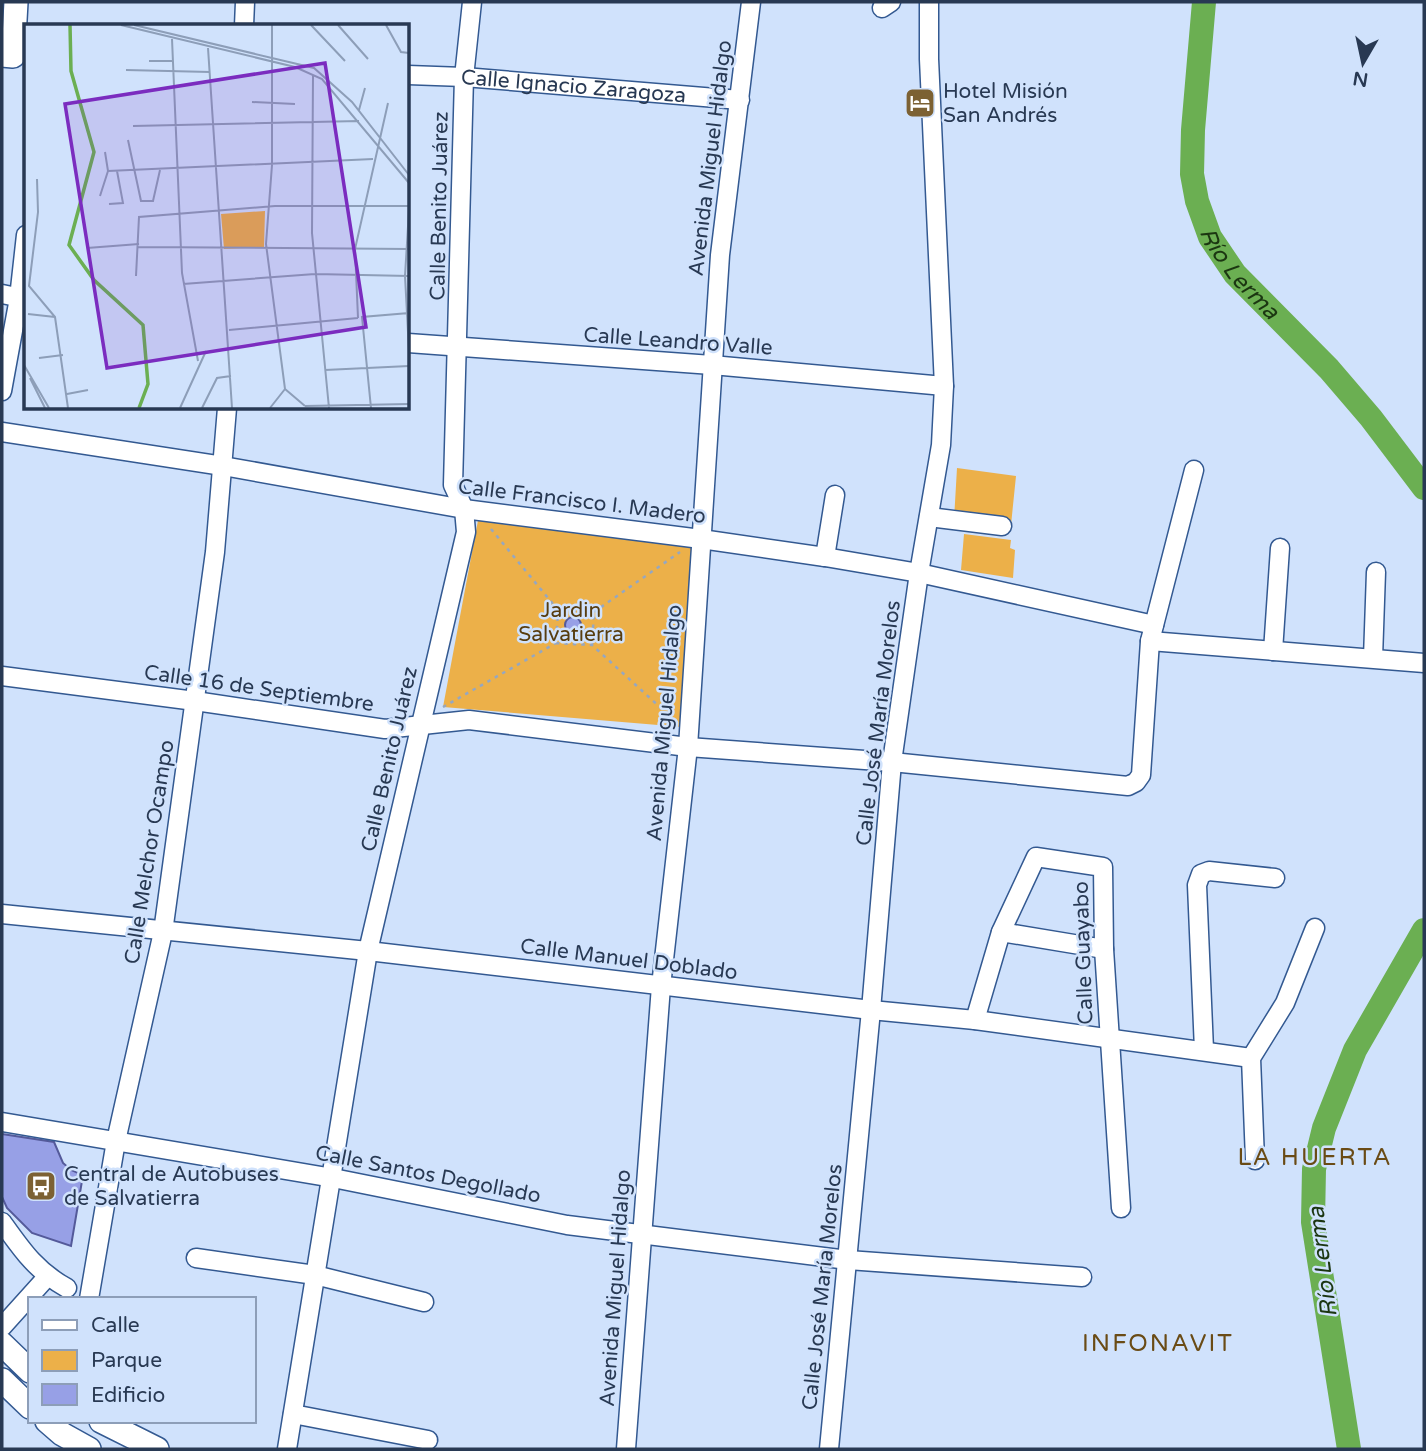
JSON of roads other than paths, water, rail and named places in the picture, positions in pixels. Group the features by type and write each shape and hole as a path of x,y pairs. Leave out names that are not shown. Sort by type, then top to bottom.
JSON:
{"main road":[{"path":"14,56 16,2"},
{"path":"2,1344 28,1369"},
{"path":"2,1380 28,1405"},
{"path":"49,1423 62,1434 89,1449"},
{"path":"106,1423 157,1449"}],"street":[{"path":"244,24 245,2"},
{"name":"Calle Benito Juárez","path":"287,1449 368,951 466,532 464,509 453,485 464,76 472,2"},
{"name":"Avenida Miguel Hidalgo","path":"626,1449 660,986 688,747 720,254 751,2"},
{"name":"Calle José María Morelos","path":"829,1449 892,762 919,573 941,445 944,386 929,59 929,2"},
{"name":"Calle Ignacio Zaragoza","path":"410,75 464,76 740,100"},
{"path":"2,391 24,247"},
{"name":"Calle Leandro Valle","path":"410,343 712,365 944,386"},
{"name":"Calle Melchor Ocampo","path":"89,1297 116,1141 163,932 215,552 227,410"},
{"name":"Calle Francisco I. Madero","path":"2,432 223,466 464,509 701,539 919,573 1152,633 1273,651 1424,663"},
{"path":"1152,633 1194,470"},
{"path":"825,557 835,495"},
{"path":"929,517 1002,526"},
{"path":"1273,651 1280,548"},
{"path":"1373,658 1376,572"},
{"name":"Calle 16 de Septiembre","path":"2,676 385,729 469,720 688,747 892,762 1128,786 1136,782 1141,775 1152,633"},
{"name":"Calle Guayabo","path":"1001,932 1036,857 1103,867 1104,949 1121,1208"},
{"path":"1204,1050 1197,885 1201,874 1209,872 1275,878"},
{"name":"Calle Manuel Doblado","path":"2,914 368,951 975,1020 1251,1058"},
{"path":"1255,1160 1251,1058 1285,1003 1315,928"},
{"path":"975,1020 1001,932 1104,949"},
{"name":"Calle Santos Degollado","path":"2,1122 333,1178 567,1226 848,1260 1082,1278"},
{"path":"2,1222 25,1255 47,1277 67,1288"},
{"path":"196,1258 315,1275 424,1302"},
{"path":"29,1297 47,1277"},
{"path":"2,1326 28,1298"},
{"path":"293,1414 428,1440"}],"waterway":[{"name":"Río Lerma","path":"1204,2 1192,174 1197,201 1210,237 1235,274 1329,369 1371,418 1424,488"},
{"name":"Río Lerma","path":"1349,1449 1313,1222 1314,1169 1324,1128 1355,1050 1424,930"}],"place":[{"name":"Hotel Misión San Andrés","path":"920,103"},
{"name":"Central de Autobuses de Salvatierra","path":"41,1186"}],"district":[{"name":"LA HUERTA","path":"1315,1157"},
{"name":"INFONAVIT","path":"1158,1343"}],"park label":[{"name":"Jardin Salvatierra","path":"571,622"}]}
